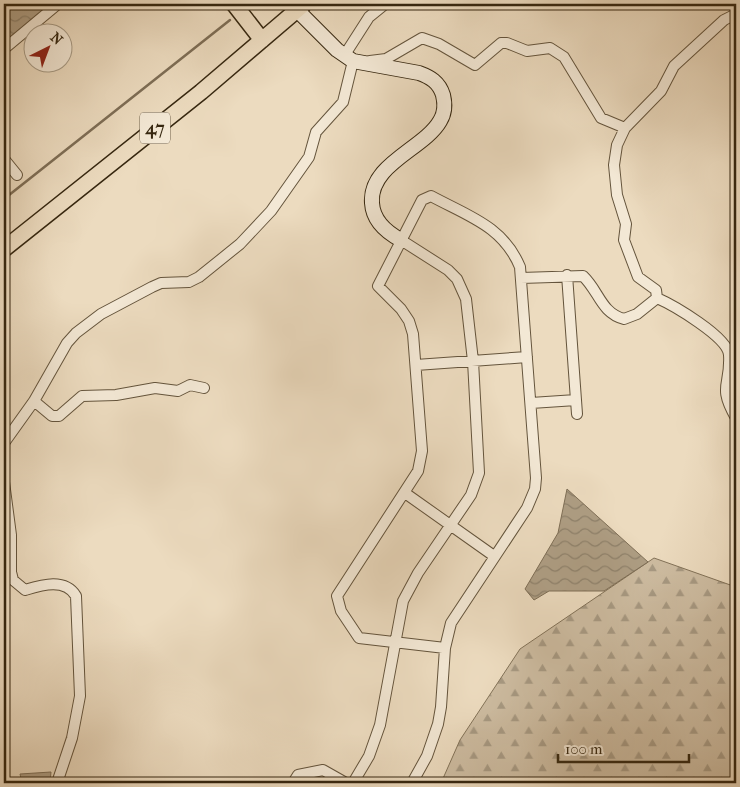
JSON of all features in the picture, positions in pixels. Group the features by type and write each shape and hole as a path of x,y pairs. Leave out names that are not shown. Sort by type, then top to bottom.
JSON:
{"main road":[{"path":"235,4 262,40"},
{"name":"47","path":"4,250 201,92 301,7"}],"street":[{"path":"4,49 58,4"},
{"path":"4,443 34,400 67,343 76,332 101,314 152,287 161,283 190,282 199,277 240,244 272,211 308,158 316,132 343,102 354,60 369,17 385,4"},
{"path":"301,7 354,60 428,76 441,89 444,98 444,113 437,126 386,170 374,188 372,199 375,217 389,234 448,270 457,279 469,311 473,361 480,473 471,495 411,585 399,617 380,725 369,756 353,783"},
{"path":"657,298 656,290 638,277 624,240 626,224 617,195 614,165 617,145 625,128 662,91 674,66 724,20 736,14"},
{"path":"354,60 386,59 422,38 439,44 475,65 501,44 507,43 527,51 550,48 564,57 601,118 625,128"},
{"path":"4,160 16,175"},
{"path":"412,783 427,756 438,724 445,648 451,623 527,508 535,489 531,404 521,278 515,255 496,232 431,196 426,196 422,200 378,286 397,304 408,320 416,365 422,452 418,471 337,596 341,611 359,638 445,648"},
{"path":"521,278 567,275 583,276 596,291 604,307 610,313 624,319 637,314 657,298"},
{"path":"567,275 577,414"},
{"path":"657,298 701,325 726,345 729,355 725,395 736,418"},
{"path":"416,365 527,357"},
{"path":"34,400 52,416 59,416 82,396 116,395 155,388 178,391 190,386 204,388"},
{"path":"531,404 576,400"},
{"path":"4,482 11,535 11,572 13,580 25,590 43,585 65,585 71,588 76,596 80,696 72,738 57,783"},
{"path":"405,493 494,556"},
{"path":"293,783 298,775 323,770 346,783"}],"green space":[{"path":"654,558 736,587 736,783 441,783 460,740 520,649"}],"water":[{"path":"10,4 51,4 29,22 22,22 22,28 4,43 4,9"},
{"path":"567,489 648,562 604,591 549,591 534,600 525,589 558,533"},
{"path":"51,772 50,783 22,783 20,774"}],"waterway":[{"path":"4,199 230,20"}]}
